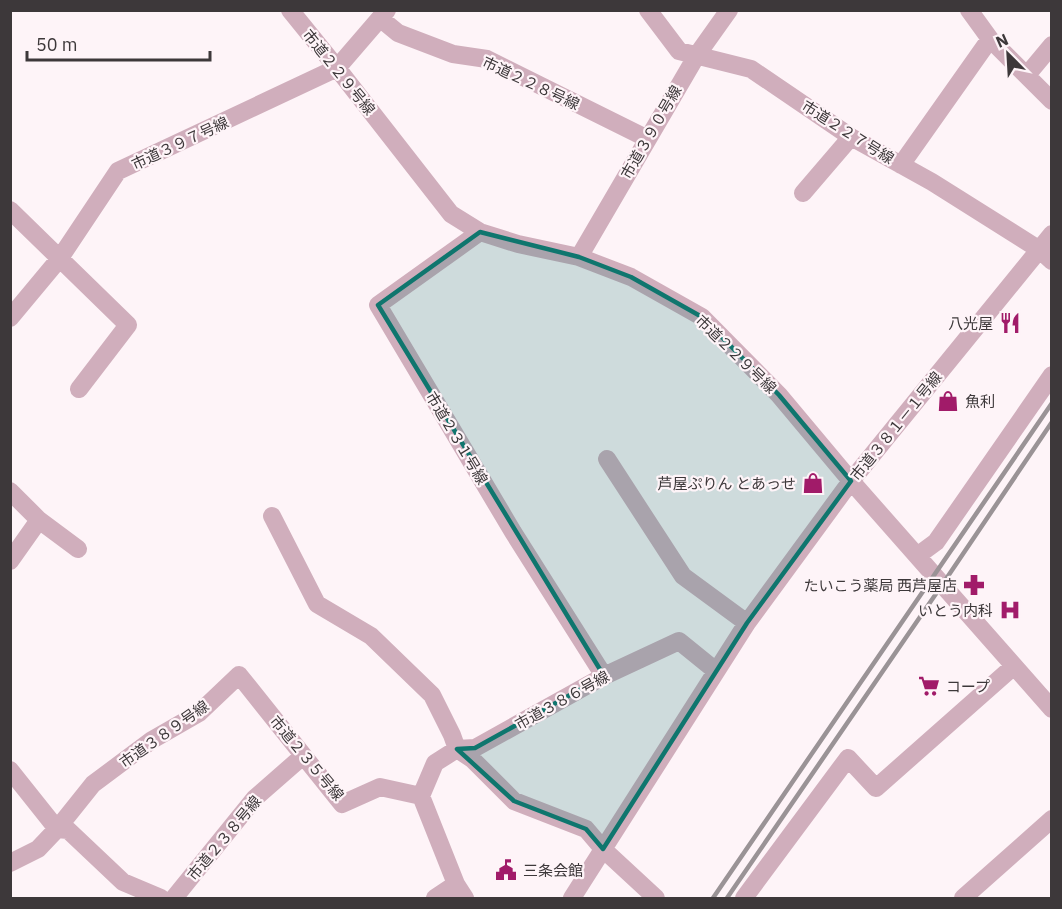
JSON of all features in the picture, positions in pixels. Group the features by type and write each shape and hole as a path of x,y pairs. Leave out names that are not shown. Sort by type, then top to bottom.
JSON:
{"street":[{"name":"市道２２９号線","path":"290,10 451,214 480,232 518,244 579,257 631,277 702,317 779,395 851,481 1052,709"},
{"name":"市道２２７号線","path":"648,10 679,51 751,69 851,137 932,182 1046,255"},
{"name":"市道３９０号線","path":"579,257 697,55 729,10"},
{"path":"969,10 990,39 1052,101"},
{"name":"市道３９７号線","path":"10,318 60,258 118,171 337,68 384,14"},
{"name":"市道２２８号線","path":"384,14 398,33 453,54 487,59 648,139"},
{"path":"901,165 990,39"},
{"path":"1026,75 1052,45"},
{"path":"803,193 851,137"},
{"path":"10,210 128,325 79,389"},
{"name":"市道２３１号線","path":"480,232 378,305 513,532 604,676"},
{"name":"市道３８１－１号線","path":"572,898 747,623 851,481 1046,255 1052,234"},
{"path":"917,556 936,542 1052,375"},
{"path":"607,459 683,576 747,623"},
{"path":"10,491 39,520 78,549"},
{"path":"272,516 317,604 371,636 432,695 457,749 472,759 514,801 586,829 603,849 656,898"},
{"path":"10,561 39,520"},
{"name":"市道３８６号線","path":"421,796 435,764 457,749 475,748 604,676 679,641 716,671"},
{"path":"744,898 848,758 876,788 1014,666"},
{"name":"市道２３５号線","path":"239,675 342,804 380,787 421,796"},
{"name":"市道３８９号線","path":"10,863 38,849 93,784 152,740 199,713 239,675"},
{"name":"市道２３８号線","path":"174,898 255,798 303,756"},
{"path":"10,770 57,829 68,830 123,882 161,898"},
{"path":"421,796 460,891 435,898"},
{"path":"963,898 1052,819"}],"highlighted area":[{"path":"480,232 579,257 631,277 702,317 779,395 851,481 747,623 603,849 586,829 514,801 457,749 475,748 604,676 378,305"}],"railway":[{"path":"713,898 1052,403"},
{"path":"727,898 1052,422"}],"place":[{"name":"八光屋","path":"1010,323"},
{"name":"魚利","path":"948,401"},
{"name":"芦屋ぷりん とあっせ","path":"813,483"},
{"name":"たいこう薬局 西芦屋店","path":"974,585"},
{"name":"いとう内科","path":"1010,610"},
{"name":"コープ","path":"929,686"},
{"name":"三条会館","path":"506,870"}]}
